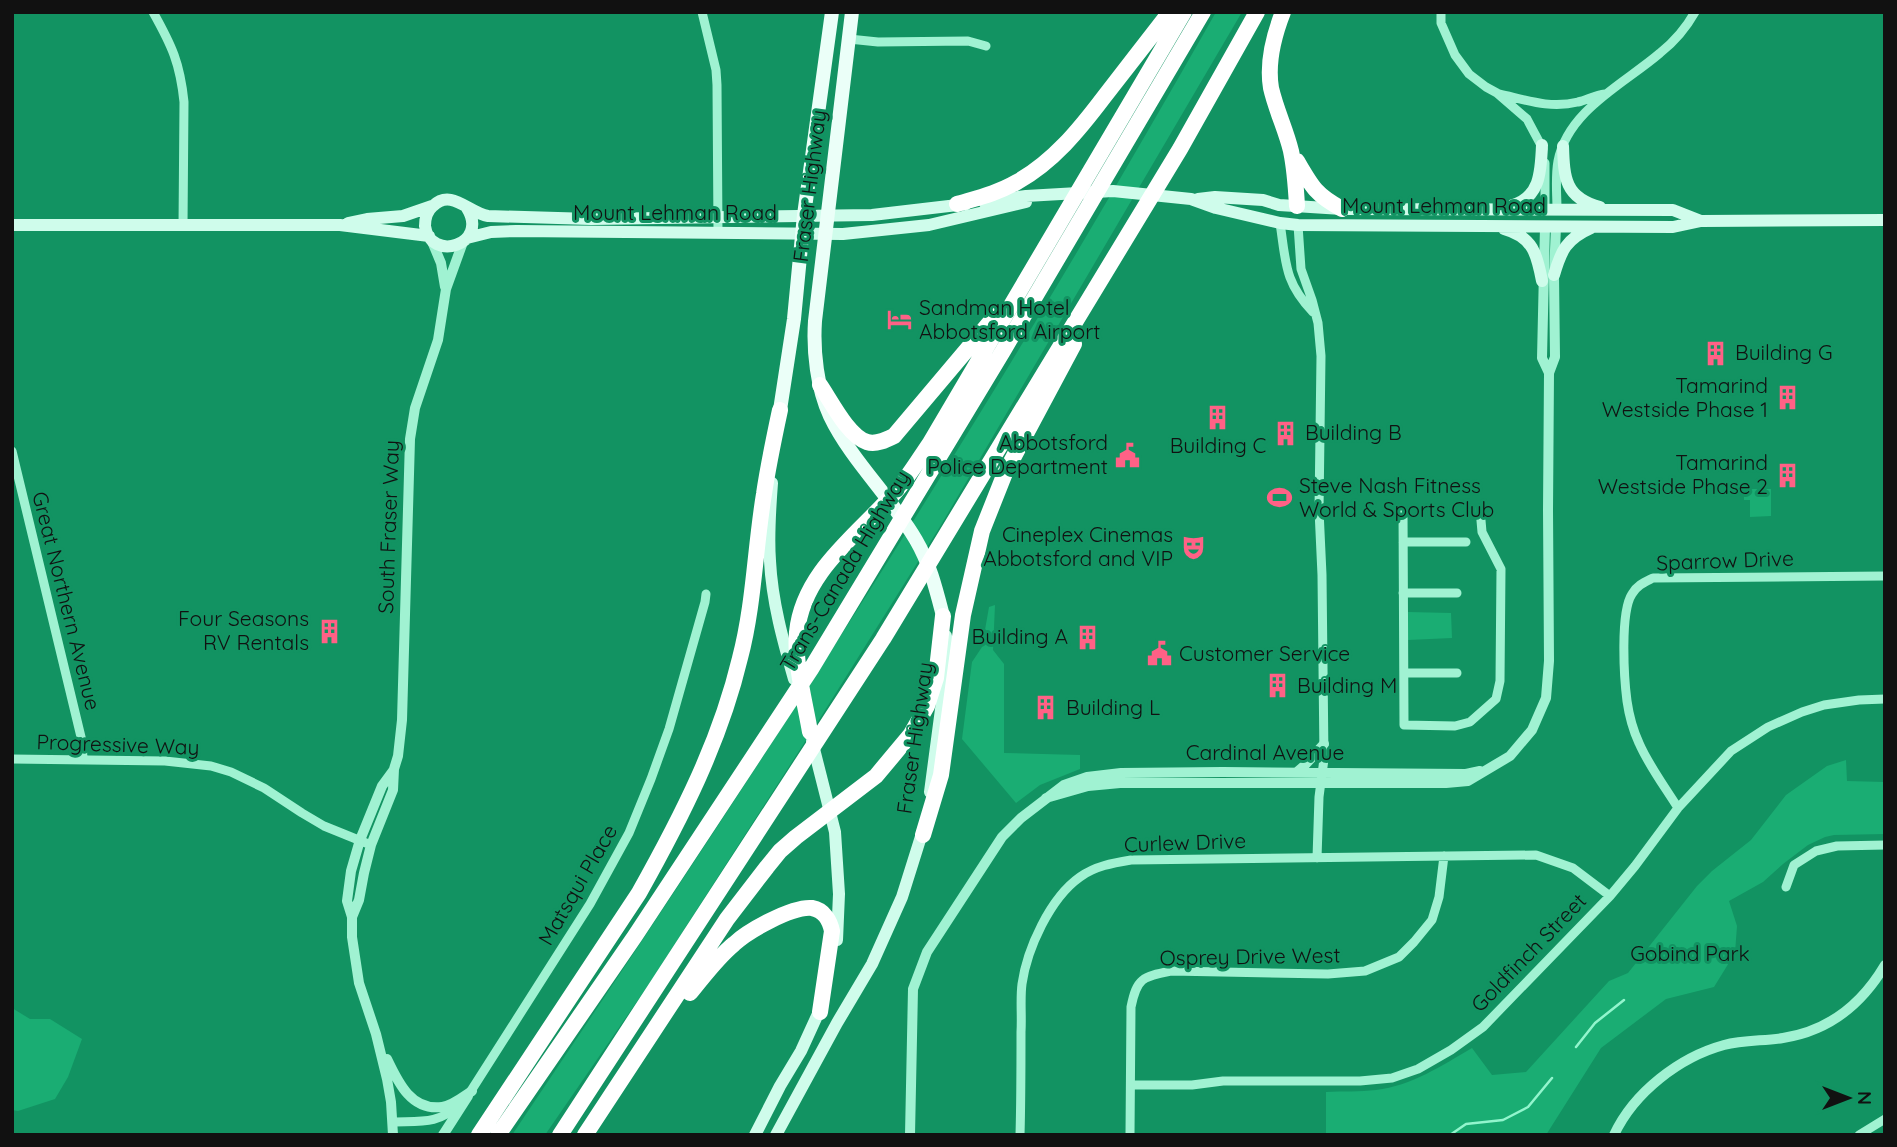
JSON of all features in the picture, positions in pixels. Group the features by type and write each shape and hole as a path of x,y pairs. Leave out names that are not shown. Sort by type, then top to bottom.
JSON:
{"highway":[{"path":"957,205 1010,186 1031,174 1059,151 1170,12"},
{"path":"810,733 791,650 803,605 813,583 826,565 897,489 930,443 1184,12"},
{"name":"Trans-Canada Highway","path":"498,1135 635,936 811,669 1203,12"},
{"path":"923,835 941,775 964,615 982,531 1005,473 1257,12"},
{"path":"1283,12 1275,38 1270,77 1295,172 1297,206"},
{"path":"560,1135 883,639 1180,149"},
{"path":"1290,149 1314,190 1342,209"},
{"path":"820,385 851,432 866,442 881,443 894,436 986,328 1037,262"},
{"path":"480,1135 639,893 702,772 723,717 741,657 764,494 780,410"},
{"path":"585,1135 727,919 780,850 876,776 911,734 927,706 936,678 943,616"},
{"path":"626,1074 690,992 735,942 758,926 804,909 813,908 820,911 830,922 832,931 820,1012"}],"main road":[{"name":"Fraser Highway","path":"791,650 774,599 769,561 772,490 804,215 832,12"},
{"name":"Fraser Highway","path":"776,1135 872,964 902,897 923,835 947,664 943,616 925,557 906,525 842,436 829,414 820,385 814,338 852,12"},
{"path":"1494,210 1518,204 1532,194 1541,166 1542,145"},
{"path":"1563,146 1566,180 1572,190 1589,204 1611,210"},
{"name":"Mount Lehman Road","path":"467,208 479,215 507,218 889,214 1026,196 1113,191 1191,199 1215,197 1263,200 1279,205 1342,209 1673,210 1701,221"},
{"name":"Mount Lehman Road","path":"465,240 491,232 508,231 825,234 889,230 964,218 1048,196"},
{"path":"340,225 367,219 403,216 446,199 461,203 467,208 473,222 465,240 449,247 441,246 430,237 425,220 432,206"},
{"name":"Mount Lehman Road","path":"1191,199 1216,208 1298,225 1673,227 1701,221 1885,220"},
{"path":"1279,205 1280,223"},
{"path":"1297,206 1298,225"},
{"path":"1550,226 1551,210"},
{"path":"12,225 340,225 430,237"},
{"path":"1493,226 1512,231 1530,243 1548,278"},
{"path":"1548,278 1569,241 1595,227"},
{"path":"755,1135 780,1086 802,1051 820,1012 831,973 839,920 835,832 810,733"}],"street":[{"path":"153,12 170,43 180,68 182,82 183,226"},
{"path":"702,12 716,70 718,232"},
{"path":"1441,12 1441,23 1455,55 1469,74 1497,93 1531,103 1553,105 1607,94"},
{"path":"1551,210 1558,161 1568,135 1578,121 1607,94 1661,53 1695,12"},
{"path":"849,39 878,42 968,41 986,46"},
{"path":"1497,93 1527,119 1542,145 1551,210"},
{"path":"1280,223 1286,265 1294,289 1315,313"},
{"path":"1298,225 1301,269 1318,323 1321,356 1319,510 1324,744 1317,858"},
{"name":"Cardinal Avenue","path":"1046,799 1088,786 1120,783 1466,774 1489,769 1510,756 1532,730 1546,698 1549,661 1549,373 1555,357 1548,278 1550,226"},
{"name":"South Fraser Way","path":"430,237 441,263 446,289"},
{"name":"South Fraser Way","path":"393,1135 387,1079 357,971 352,918 347,901 351,871 366,843 382,786 394,769 398,756 402,720 410,439 415,408 438,340 446,289 465,240"},
{"name":"Great Northern Avenue","path":"12,451 82,741 83,760"},
{"path":"1403,509 1404,725 1455,726 1470,722 1496,699 1500,681 1501,569 1482,532 1480,509"},
{"path":"1403,542 1466,542"},
{"name":"Sparrow Drive","path":"1678,808 1640,745 1627,701 1625,615 1627,603 1639,585 1653,578 1885,576"},
{"path":"1403,593 1457,593"},
{"name":"Matsqui Place","path":"393,1122 439,1119 450,1113 472,1091 590,904 641,806 669,729 706,594"},
{"path":"1404,673 1457,673"},
{"name":"Goldfinch Street","path":"1131,1084 1360,1081 1392,1077 1418,1069 1483,1027 1610,896 1678,808 1731,751 1768,727 1802,712 1824,705 1885,699"},
{"path":"1297,772 1324,744"},
{"name":"Progressive Way","path":"12,759 165,761 221,769 264,788 324,826 366,843"},
{"name":"Cardinal Avenue","path":"910,1135 913,989 920,969 927,952 1003,837 1021,818 1064,785 1087,778 1121,774 1297,772 1321,778"},
{"path":"1786,887 1794,865 1816,852 1837,846 1885,845"},
{"name":"Curlew Drive","path":"1020,1135 1022,985 1028,960 1052,906 1081,876 1105,864 1131,860 1536,855 1573,868 1610,896"},
{"name":"Osprey Drive West","path":"1130,1135 1131,1007 1135,987 1148,976 1171,971 1349,973 1365,971 1399,957 1432,920 1439,897 1444,856"},
{"path":"1614,1135 1638,1100 1656,1082 1693,1057 1725,1045 1800,1035 1829,1023 1840,1017 1865,994 1885,965"},
{"path":"376,1034 394,1073 408,1095 416,1102 442,1107 472,1091"},
{"path":"443,1135 472,1091"},
{"path":"1859,1135 1885,1119"}],"green space":[{"path":"1216,12 1242,12 941,525 817,723 649,984 545,1135 512,1135 629,961 914,520 1063,275"},
{"path":"1744,489 1771,489 1771,516 1750,517 1750,500 1744,500"},
{"path":"995,605 993,650 1004,664 1004,753 1080,755 1080,769 1040,785 1016,803 962,739 972,662 982,647 989,607"},
{"path":"1408,612 1451,613 1452,638 1408,640"},
{"name":"Gobind Park","path":"1846,760 1847,781 1885,782 1885,834 1825,837 1808,845 1763,882 1729,901 1737,926 1735,953 1714,987 1666,999 1601,1048 1546,1135 1326,1135 1326,1092 1389,1088 1426,1074 1472,1048 1492,1075 1526,1072 1609,981 1628,973 1697,886 1751,840 1786,795 1827,766"},
{"path":"12,1008 30,1019 50,1019 82,1039 68,1077 55,1099 18,1111 12,1110"}],"waterway":[{"path":"1576,1047 1595,1023 1624,1000"},
{"path":"1450,1135 1466,1124 1503,1120 1528,1107 1552,1078"}],"place":[{"name":"Sandman Hotel Abbotsford Airport","path":"899,320"},
{"name":"Building G","path":"1715,353"},
{"name":"Tamarind Westside Phase 1","path":"1788,398"},
{"name":"Building C","path":"1218,417"},
{"name":"Building B","path":"1285,433"},
{"name":"Abbotsford Police Department","path":"1128,455"},
{"name":"Tamarind Westside Phase 2","path":"1788,475"},
{"name":"Steve Nash Fitness World & Sports Club","path":"1279,498"},
{"name":"Cineplex Cinemas Abbotsford and VIP","path":"1193,547"},
{"name":"Four Seasons RV Rentals","path":"329,631"},
{"name":"Building A","path":"1088,637"},
{"name":"Customer Service","path":"1159,654"},
{"name":"Building M","path":"1277,686"},
{"name":"Building L","path":"1046,708"}]}
